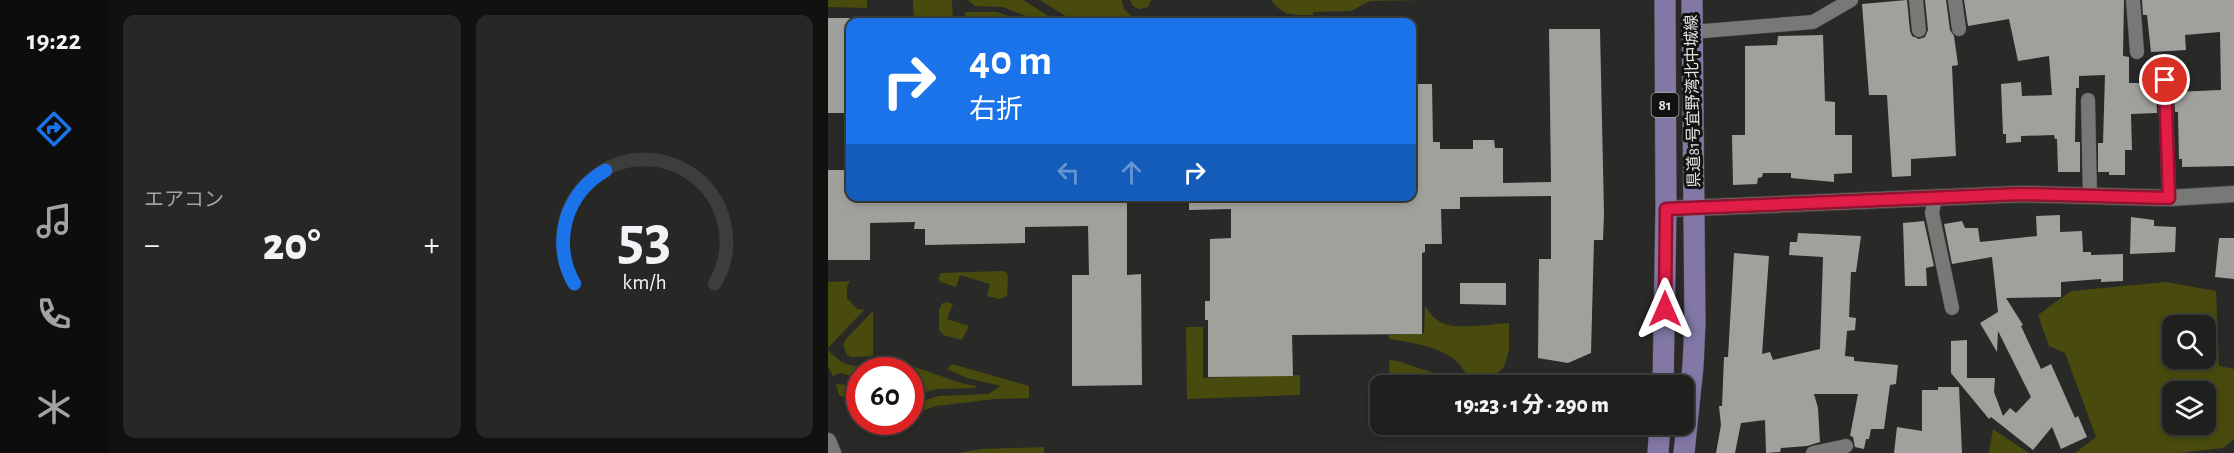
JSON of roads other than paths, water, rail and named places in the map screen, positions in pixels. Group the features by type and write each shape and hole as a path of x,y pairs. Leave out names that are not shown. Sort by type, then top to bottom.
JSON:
{"main road":[{"name":"県道81号宜野湾北中城線","path":"1663,375 1666,209 1665,0"},
{"name":"県道81号宜野湾北中城線","path":"1684,453 1695,323 1692,0"},
{"path":"1658,453 1659,435"}],"street":[{"path":"1692,32 1813,22 1851,0"},
{"path":"1916,0 1919,30"},
{"path":"1955,0 1959,29"},
{"path":"2133,0 2137,52"},
{"path":"2165,80 2169,198"},
{"path":"2088,100 2090,197"},
{"path":"1666,209 2022,194 2169,198 2234,194"},
{"path":"1935,197 1932,213 1952,308"},
{"path":"828,441 833,453"},
{"path":"1814,453 1846,446"}]}
